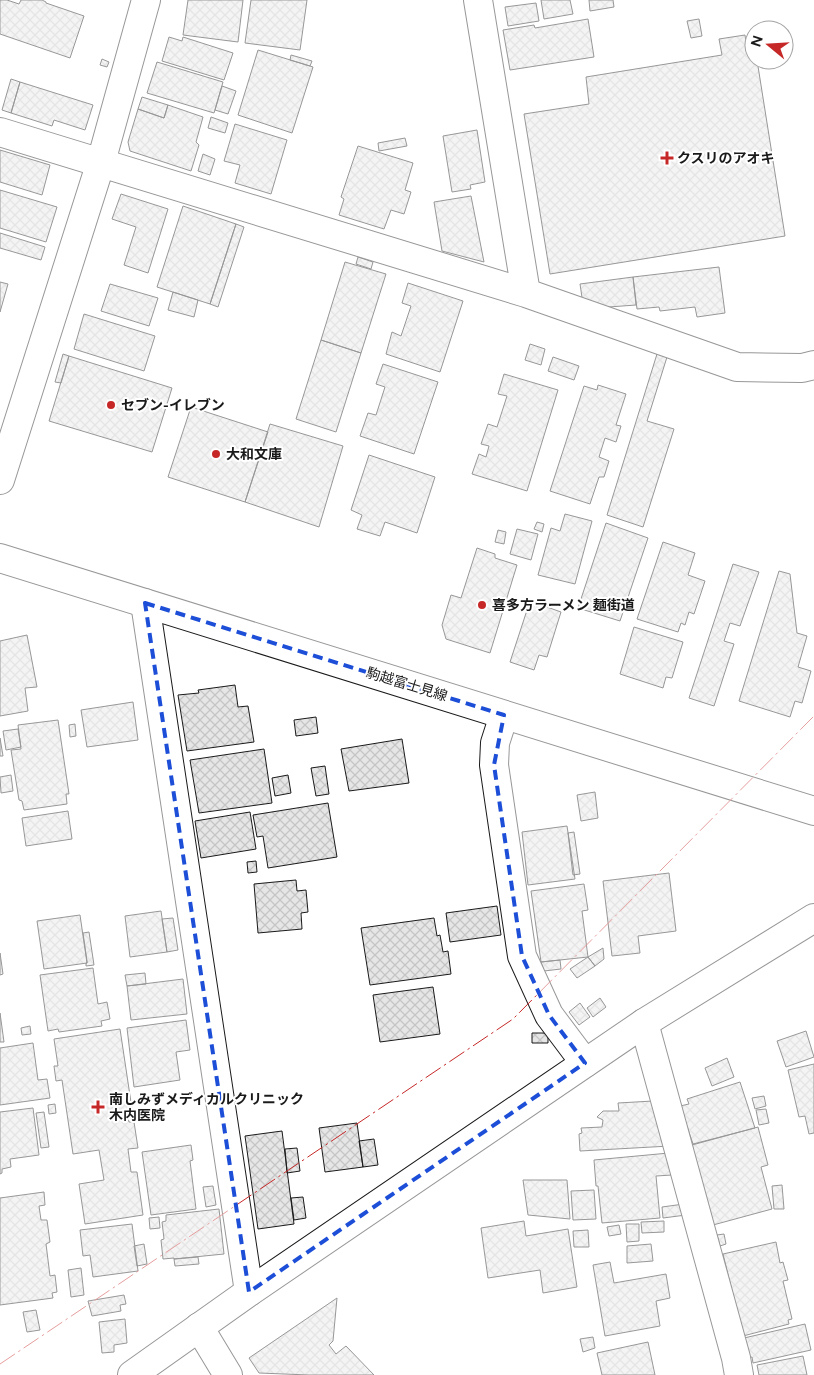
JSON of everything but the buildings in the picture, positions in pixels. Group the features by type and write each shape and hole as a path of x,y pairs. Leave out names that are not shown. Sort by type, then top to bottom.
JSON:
{"street":[{"path":"0,480 101,162 146,0"},
{"path":"478,0 526,293"},
{"path":"0,132 526,293 737,367 802,368 814,366"},
{"name":"駒越富士見線","path":"0,558 814,811"},
{"path":"145,603 248,1292"},
{"path":"504,715 495,743 494,765 522,956 549,1015 585,1063"},
{"path":"132,1375 248,1292 644,1023 814,918"},
{"path":"644,1023 736,1358 739,1375"},
{"path":"199,1327 228,1375"}],"highlighted area":[{"path":"145,603 504,715 494,765 522,956 549,1015 585,1063 249,1292"}],"power":[{"path":"0,1364 513,1019 814,716"}],"place":[{"name":"クスリのアオキ","path":"667,158"},
{"name":"セブン-イレブン","path":"111,405"},
{"name":"大和文庫","path":"216,454"},
{"name":"喜多方ラーメン 麺街道","path":"482,605"},
{"name":"南しみずメディカルクリニック 木内医院","path":"98,1107"}]}
